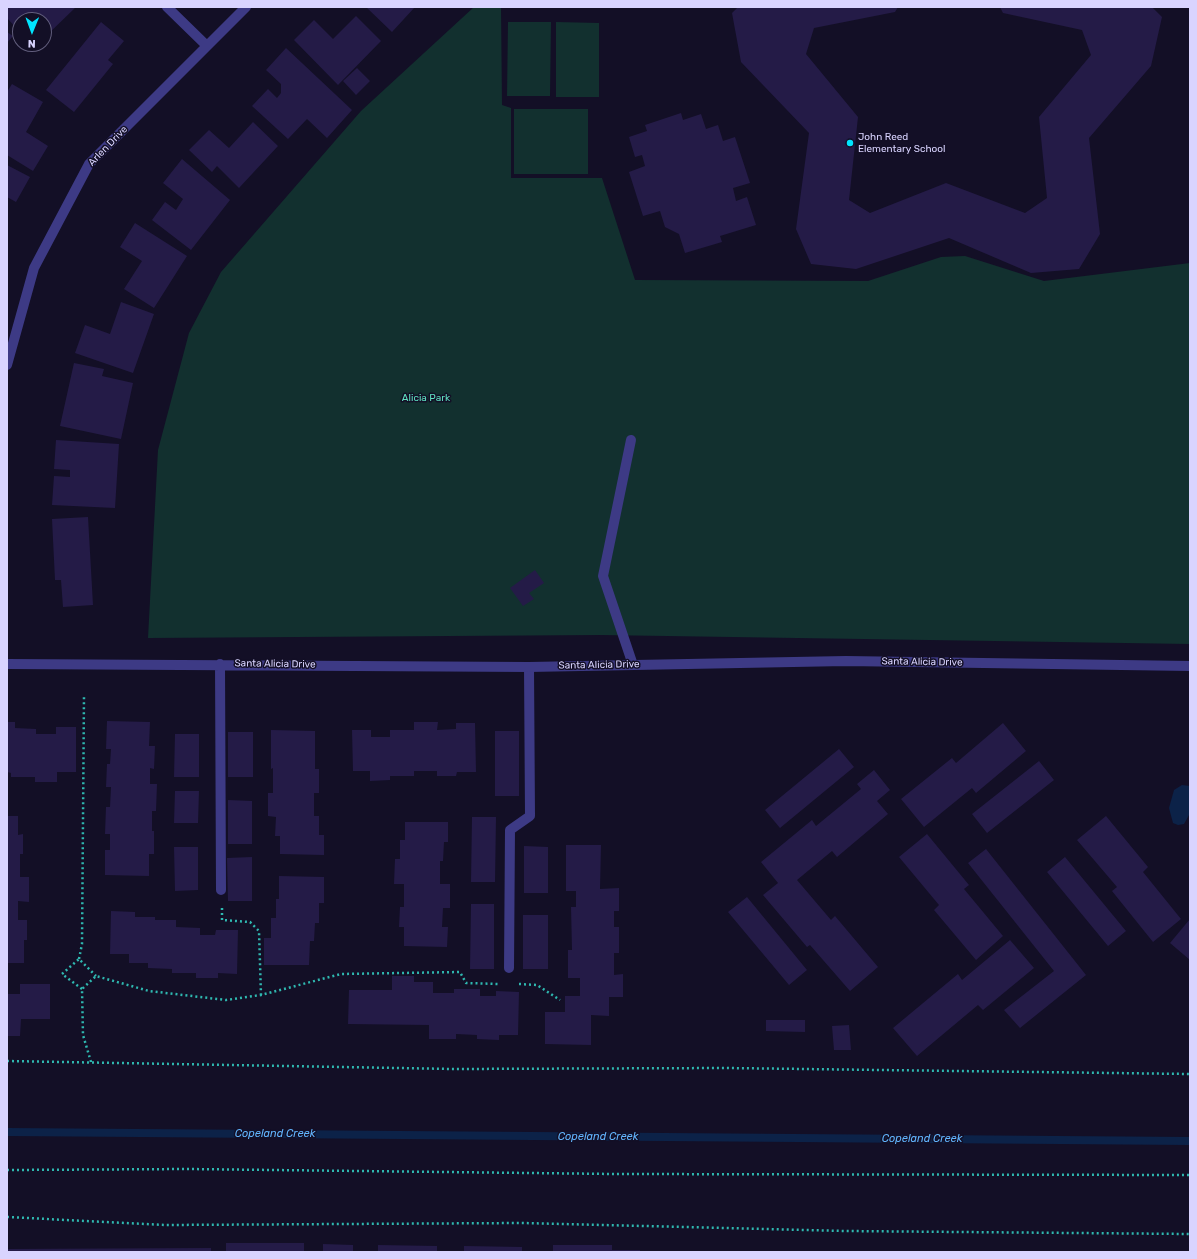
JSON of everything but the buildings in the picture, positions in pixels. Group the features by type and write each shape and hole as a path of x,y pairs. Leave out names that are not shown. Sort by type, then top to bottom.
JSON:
{"street":[{"path":"167,7 207,46"},
{"name":"Arlen Drive","path":"7,364 34,268 89,164 246,7"},
{"path":"631,440 603,576 633,665"},
{"name":"Santa Alicia Drive","path":"7,664 220,664 529,667 846,661 1190,666"},
{"path":"220,664 221,890"},
{"path":"509,968 510,830 530,816 529,667"}],"path":[{"path":"82,989 62,974 79,959 82,944 84,695"},
{"path":"221,890 222,920 250,922 259,931 261,995"},
{"path":"79,959 96,976 149,991 226,1000 261,995 341,974 460,972 466,983 504,984"},
{"path":"91,1062 83,1036 82,989 96,976"},
{"path":"512,984 537,985 560,1000"},
{"path":"7,1061 453,1069 735,1068 1190,1074"},
{"path":"7,1170 188,1169 614,1174 1190,1175"},
{"path":"7,1217 165,1225 523,1223 845,1231 1190,1234"}],"green space":[{"name":"Alicia Park","path":"474,7 501,7 502,105 511,108 511,178 602,178 635,280 868,281 941,257 965,256 1044,281 1190,263 1190,644 601,635 148,638 158,450 189,333 221,272 361,111"},
{"path":"508,22 551,22 550,96 507,96"},
{"path":"556,22 599,23 599,97 556,97"},
{"path":"514,109 588,109 588,174 514,174"}],"water":[{"path":"1182,785 1190,786 1189,815 1184,824 1178,825 1173,823 1169,808 1174,790"}],"waterway":[{"name":"Copeland Creek","path":"7,1132 1190,1141"}],"place":[{"name":"John Reed Elementary School","path":"850,143"}]}
